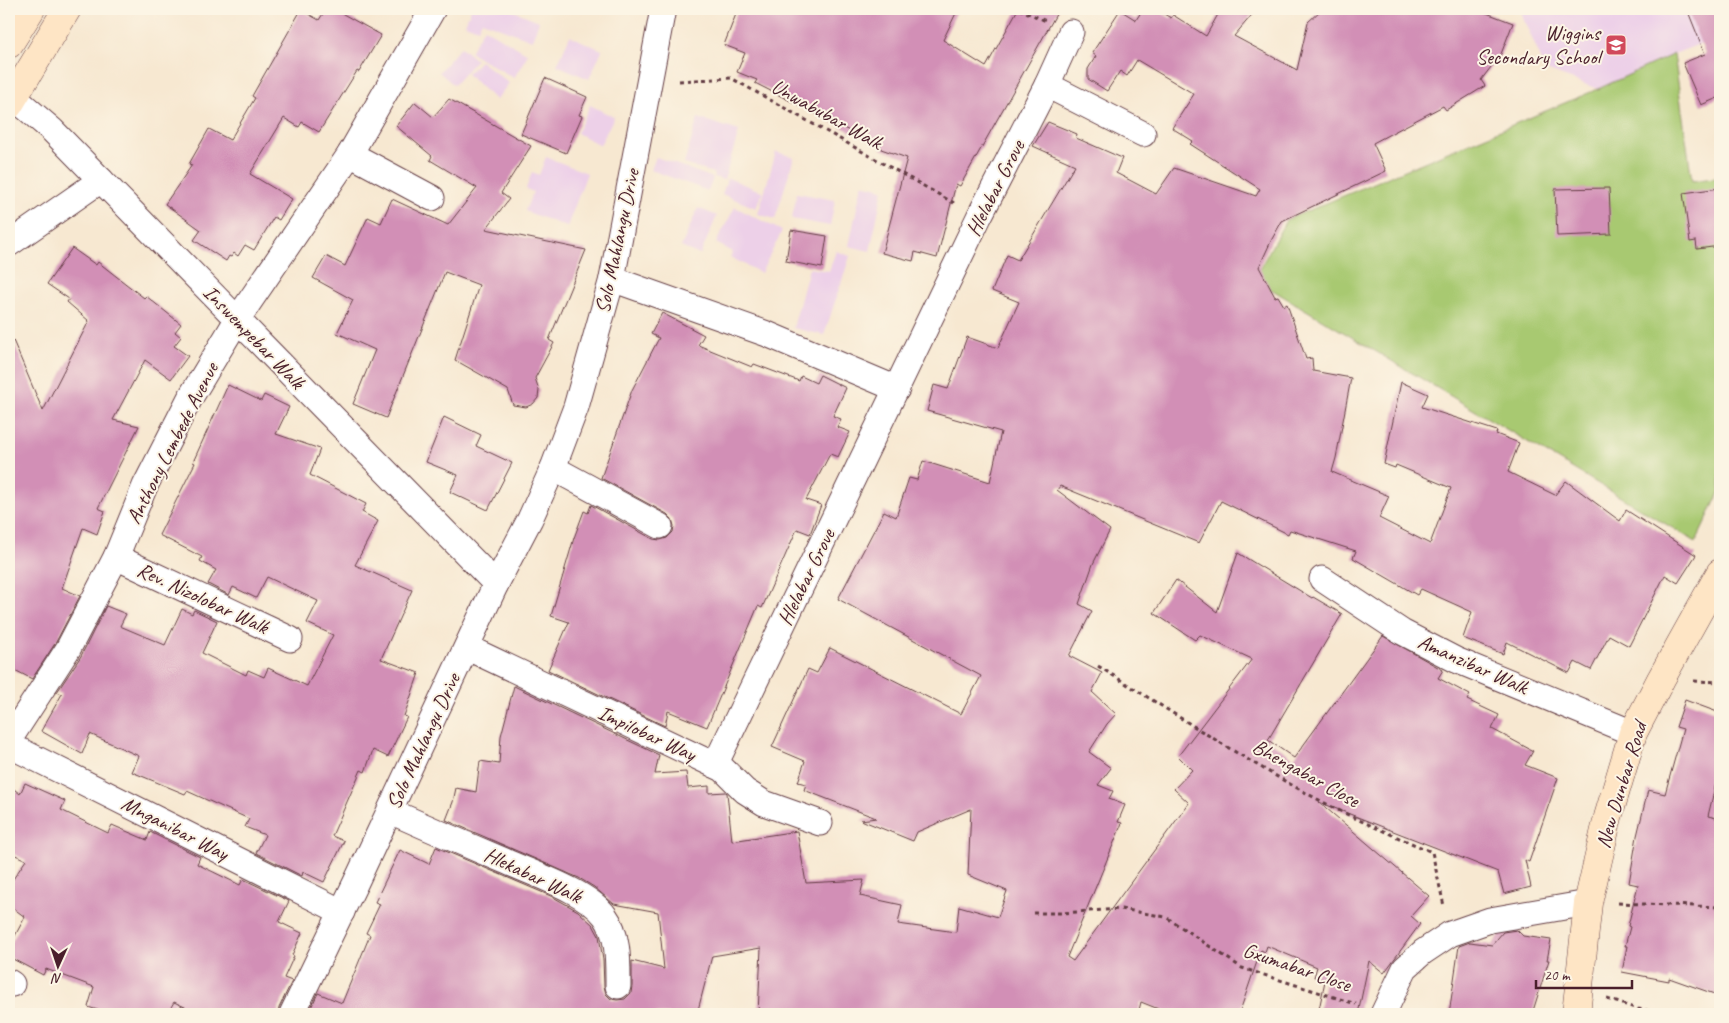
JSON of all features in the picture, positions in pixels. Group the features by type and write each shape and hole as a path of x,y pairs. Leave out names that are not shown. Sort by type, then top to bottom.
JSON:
{"street":[{"path":"9,44 31,9"},
{"path":"11,98 68,9"},
{"name":"Anthony Lembede Avenue","path":"9,740 68,648 116,557 149,477 190,398 237,320 350,154 433,9"},
{"name":"Solo Mahlangu Drive","path":"292,1014 468,648 496,584 530,520 553,468 576,407 612,279 662,9"},
{"name":"Hlelabar Grove","path":"715,764 979,217 1047,85 1071,32"},
{"path":"1047,85 1143,134"},
{"name":"Inswempebar Walk","path":"11,98 52,130 496,584"},
{"path":"350,154 432,198"},
{"path":"9,244 101,180"},
{"path":"612,279 767,334 897,388"},
{"path":"553,468 660,526"},
{"name":"Rev. Nizolobar Walk","path":"116,557 290,639"},
{"name":"New Dunbar Road","path":"1577,1004 1588,903 1608,817 1633,733 1660,679 1720,573"},
{"name":"Amanzibar Walk","path":"1322,579 1402,632 1456,660 1633,733"},
{"name":"Impilobar Way","path":"468,648 715,764 724,769 745,790 764,803 820,823"},
{"name":"Mnganibar Way","path":"9,745 342,912"},
{"name":"Hlekabar Walk","path":"390,811 549,880 582,896 597,906 608,922 616,943 618,986"},
{"path":"1383,1013 1405,968 1423,952 1450,934 1490,920 1588,903"}],"path":[{"name":"Unwabubar Walk","path":"649,83 731,78 979,217"},
{"name":"Bhengabar Close","path":"1098,666 1259,766 1322,802 1432,852 1450,934"},
{"path":"1588,903 1720,907"},
{"name":"Gxumabar Close","path":"1033,913 1121,909 1166,918 1242,968 1383,1013"},
{"path":"1577,1004 1611,999 1638,1009 1672,1014"}],"shaded area":[{"path":"471,9 509,9 539,21 532,40 482,21 478,29 465,24"},
{"name":"Wiggins Secondary School","path":"1519,9 1720,9 1720,36 1674,54 1598,89 1546,70"},
{"path":"484,28 528,54 514,78 470,52"},
{"path":"570,36 602,50 589,79 557,65"},
{"path":"461,47 476,60 454,85 439,72"},
{"path":"480,61 509,83 496,100 467,74"},
{"path":"590,105 614,117 600,145 577,133"},
{"path":"698,118 739,131 724,180 714,177 713,173 684,164"},
{"path":"776,152 794,157 775,219 758,214"},
{"path":"546,157 587,173 567,227 525,211 533,192 526,189 532,172 539,175"},
{"path":"656,157 713,178 708,191 651,170"},
{"path":"728,178 763,192 756,208 722,194"},
{"path":"862,184 883,189 870,251 849,246"},
{"path":"797,193 835,200 830,226 792,219"},
{"path":"735,207 782,231 761,273 730,257 733,252 716,243"},
{"path":"698,208 717,216 700,255 681,247"},
{"path":"836,251 850,256 824,335 793,328 809,268 829,271"}],"green space":[{"path":"1674,54 1692,181 1720,177 1720,491 1696,542 1254,279 1286,220 1598,89"}],"building":[{"path":"326,9 334,9 381,35 319,132 302,122 299,127 284,118 250,174 292,199 279,220 274,217 254,250 245,245 238,256 234,253 226,261 194,240 201,230 165,204 192,165 189,164 209,129 230,140 255,98 252,96 301,10 319,20"},
{"path":"738,9 958,9 943,40 986,67 1018,9 1059,9 960,186 956,184 937,258 915,252 913,261 882,253 907,158 881,149 881,147 755,83 757,80 737,72 745,53 724,45"},
{"path":"1143,9 1155,9 1171,18 1173,15 1206,36 1221,9 1257,9 1234,36 1297,70 1308,22 1322,9 1476,9 1513,23 1501,54 1481,80 1485,86 1446,110 1443,106 1373,143 1386,171 1282,221 1259,267 1275,297 1278,296 1284,306 1287,304 1306,359 1312,358 1313,371 1351,378 1332,472 1389,496 1379,518 1430,544 1451,488 1396,465 1395,468 1384,464 1401,382 1428,394 1422,407 1497,431 1496,434 1519,443 1508,472 1555,495 1566,481 1620,521 1626,510 1696,555 1678,583 1665,575 1629,646 1609,635 1591,670 1575,662 1569,673 1507,642 1503,654 1463,638 1472,612 1421,589 1417,595 1353,558 1356,551 1290,530 1288,534 1221,501 1199,543 1060,486 1057,490 1110,530 1093,564 1079,604 1092,611 1069,656 1102,673 1092,692 1116,714 1107,724 1089,752 1111,768 1098,785 1113,791 1109,799 1125,805 1118,822 1122,823 1067,957 1073,961 1189,803 1174,789 1192,770 1178,756 1252,659 1200,635 1195,640 1154,613 1176,580 1217,612 1238,553 1342,614 1268,740 1294,758 1383,636 1443,670 1438,678 1470,695 1467,700 1499,715 1492,729 1533,751 1525,765 1558,778 1529,862 1525,860 1531,887 1504,894 1498,872 1319,802 1429,896 1411,916 1420,924 1384,973 1369,961 1358,1014 1318,1014 1325,981 1314,977 1317,967 1267,946 1265,952 1261,950 1239,1014 1171,1014 1141,1002 1138,1014 758,1014 761,948 712,956 697,1014 308,1014 318,993 342,1003 370,935 366,933 380,904 375,902 400,850 429,864 436,847 553,897 578,911 593,925 599,936 603,960 604,986 606,994 611,999 625,999 631,993 632,961 664,969 658,912 614,904 594,887 579,878 446,820 456,788 476,792 480,761 499,764 501,736 514,686 659,755 655,774 686,772 688,788 709,786 709,793 726,792 732,841 797,831 806,883 864,880 860,896 902,905 898,924 956,932 959,906 998,917 1007,891 968,875 971,809 917,832 913,841 861,820 876,818 804,790 806,784 798,782 805,761 772,747 808,669 817,673 830,648 961,714 981,676 838,599 884,511 896,517 909,478 917,480 923,461 990,482 1001,432 927,411 934,385 948,389 967,337 998,348 1019,302 992,291 1007,255 1018,260 1075,165 1033,146 1048,122 1077,134 1076,138 1122,158 1116,173 1156,194 1174,168 1256,196 1260,189 1190,144 1193,141 1172,128 1194,94 1137,60 1127,76 1120,71 1107,91 1088,79 1088,69 1096,56 1092,53 1120,10 1136,20"},
{"path":"1687,9 1720,9 1720,97 1701,105 1683,63 1705,54"},
{"path":"545,78 587,97 579,115 582,116 566,153 521,134"},
{"path":"449,99 531,146 501,193 509,199 486,229 586,250 549,340 554,343 535,378 539,390 538,398 533,404 526,407 513,405 508,390 455,360 479,285 445,272 386,418 353,404 375,350 337,333 353,300 313,278 326,256 345,266 368,217 381,223 392,199 448,225 477,188 430,160 432,156 396,126 415,102 433,117"},
{"path":"1609,188 1611,234 1557,236 1555,189"},
{"path":"1720,188 1720,246 1697,249 1696,241 1690,242 1683,193"},
{"path":"791,230 827,236 822,268 786,261"},
{"path":"72,248 96,265 98,262 181,324 175,332 181,337 174,346 188,356 171,379 145,360 113,420 139,426 98,508 105,511 97,534 83,528 62,588 80,596 56,642 32,679 9,667 9,331 43,411 89,321 67,302 69,299 47,284"},
{"path":"662,313 704,335 698,345 752,367 754,364 799,381 801,376 816,383 820,375 846,388 833,416 841,419 837,427 850,432 838,457 830,454 806,500 821,505 810,534 797,529 762,608 758,606 707,727 668,711 665,726 548,670 569,622 551,616 584,511 588,513 591,505 653,539 667,538 673,532 672,519 667,514 601,478 632,390 659,338 651,334"},
{"path":"228,385 261,401 264,395 289,407 276,434 320,449 310,475 366,504 362,512 378,521 355,565 412,590 381,659 419,673 404,716 407,717 388,757 373,750 365,772 361,770 332,836 344,841 324,882 303,872 302,876 256,853 265,835 245,827 249,819 187,791 185,794 132,772 139,756 90,734 82,754 41,731 62,694 57,692 81,656 106,606 126,614 120,626 165,645 182,609 192,614 194,610 217,621 202,653 246,675 248,670 264,677 268,668 307,686 333,635 307,623 318,601 267,577 256,598 233,587 229,595 208,584 216,570 200,561 202,557 159,535 195,463 193,462"},
{"path":"444,417 481,435 476,446 512,463 488,510 450,492 458,475 426,462"},
{"path":"1685,700 1720,713 1720,766 1708,816 1720,819 1720,996 1669,978 1669,981 1622,972 1627,946 1625,946 1630,927 1628,926 1638,885 1629,883 1637,836 1648,790 1665,794 1683,729 1676,727"},
{"path":"25,783 65,801 61,810 108,833 112,825 147,840 150,832 200,857 197,864 240,885 243,879 289,901 279,922 302,933 284,978 292,981 278,1014 200,1014 174,1002 167,1014 110,1014 88,1007 94,987 46,969 43,975 9,957 9,947 25,917 9,905 9,885 26,860 9,852 9,785 20,794"},
{"path":"1517,930 1523,936 1551,940 1547,960 1549,960 1532,1014 1449,1014 1459,946 1470,942 1492,945 1503,932"}],"place":[{"name":"Wiggins Secondary School","path":"1616,45"}]}
